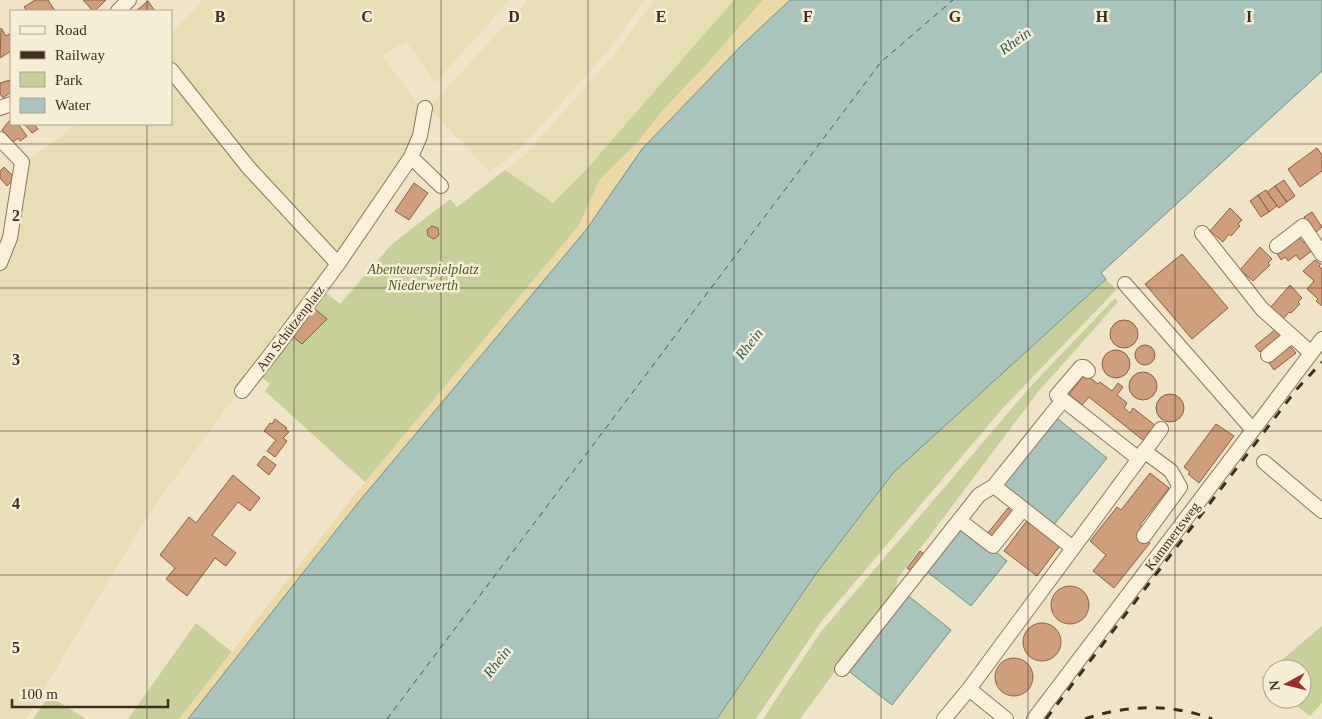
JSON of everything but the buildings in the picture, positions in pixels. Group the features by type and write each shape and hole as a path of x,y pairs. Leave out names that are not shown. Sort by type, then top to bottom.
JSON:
{"street":[{"path":"172,71 248,166 338,264"},
{"name":"Am Schützenplatz","path":"242,391 338,264 411,157 420,136 425,108"},
{"path":"0,139 22,162 10,238 0,263"},
{"path":"411,157 442,186"},
{"path":"1277,246 1303,226 1322,254"},
{"path":"1202,233 1262,310 1311,353"},
{"path":"1125,284 1253,430"},
{"path":"1268,355 1291,336"},
{"name":"Kammertsweg","path":"1034,719 1322,339"},
{"path":"1088,371 1081,367 1057,395 1142,455 1171,471 1180,487 1199,501"},
{"path":"842,669 980,494 994,486 1063,400"},
{"path":"944,719 969,689 1161,429"},
{"path":"1264,462 1322,511"},
{"path":"994,486 1073,548"},
{"path":"1144,536 1180,487"},
{"path":"959,520 993,546 1023,509"},
{"path":"969,689 1006,719"}],"shaded area":[{"path":"203,0 510,0 435,83 406,41 383,56 421,109 410,152 336,254 249,159 172,63 172,33"},
{"path":"528,0 645,0 608,51 519,150 490,172 432,111 432,104"},
{"path":"654,0 734,0 585,171 553,203 505,170 525,155 613,56"},
{"path":"172,78 329,264 329,269 166,490 133,540 26,719 0,719 0,268 27,164 31,158 76,125 172,125"}],"green space":[{"name":"Abenteuerspielplatz Niederwerth","path":"734,0 763,0 709,62 664,109 638,142 599,181 580,225 365,482 265,391 270,384 260,376 324,291 340,304 391,245 450,199 457,207 505,170 553,203 585,171"},
{"path":"1106,279 1116,290 1003,408 821,622 756,719 717,719 815,575 893,473"},
{"path":"1115,298 1118,302 1038,392 898,578 896,588 800,719 763,719 820,633 1031,386"},
{"path":"196,623 232,652 179,719 128,719"},
{"path":"1322,626 1322,703 1310,716 1301,709 1312,709 1312,659 1283,659"},
{"path":"49,696 86,719 33,719"}],"sand":[{"path":"763,0 790,0 742,45 642,149 586,230 357,504 188,719 179,719 351,499 579,225 599,181 638,142 664,109 709,62"}],"water":[{"name":"Rhein","path":"790,0 1322,0 1322,71 1101,273 1106,279 893,473 815,575 717,719 188,719 357,504 586,230 642,149 742,45"},
{"path":"1053,415 1107,458 1052,527 998,485"},
{"path":"961,524 1007,561 971,606 925,570"},
{"path":"906,594 951,630 892,705 846,669"}],"ferry route":[{"path":"387,719 881,62 953,0"}],"railway":[{"path":"1046,719 1296,390 1322,362"},
{"path":"1085,719 1116,711 1148,708 1180,710 1212,719"}]}
